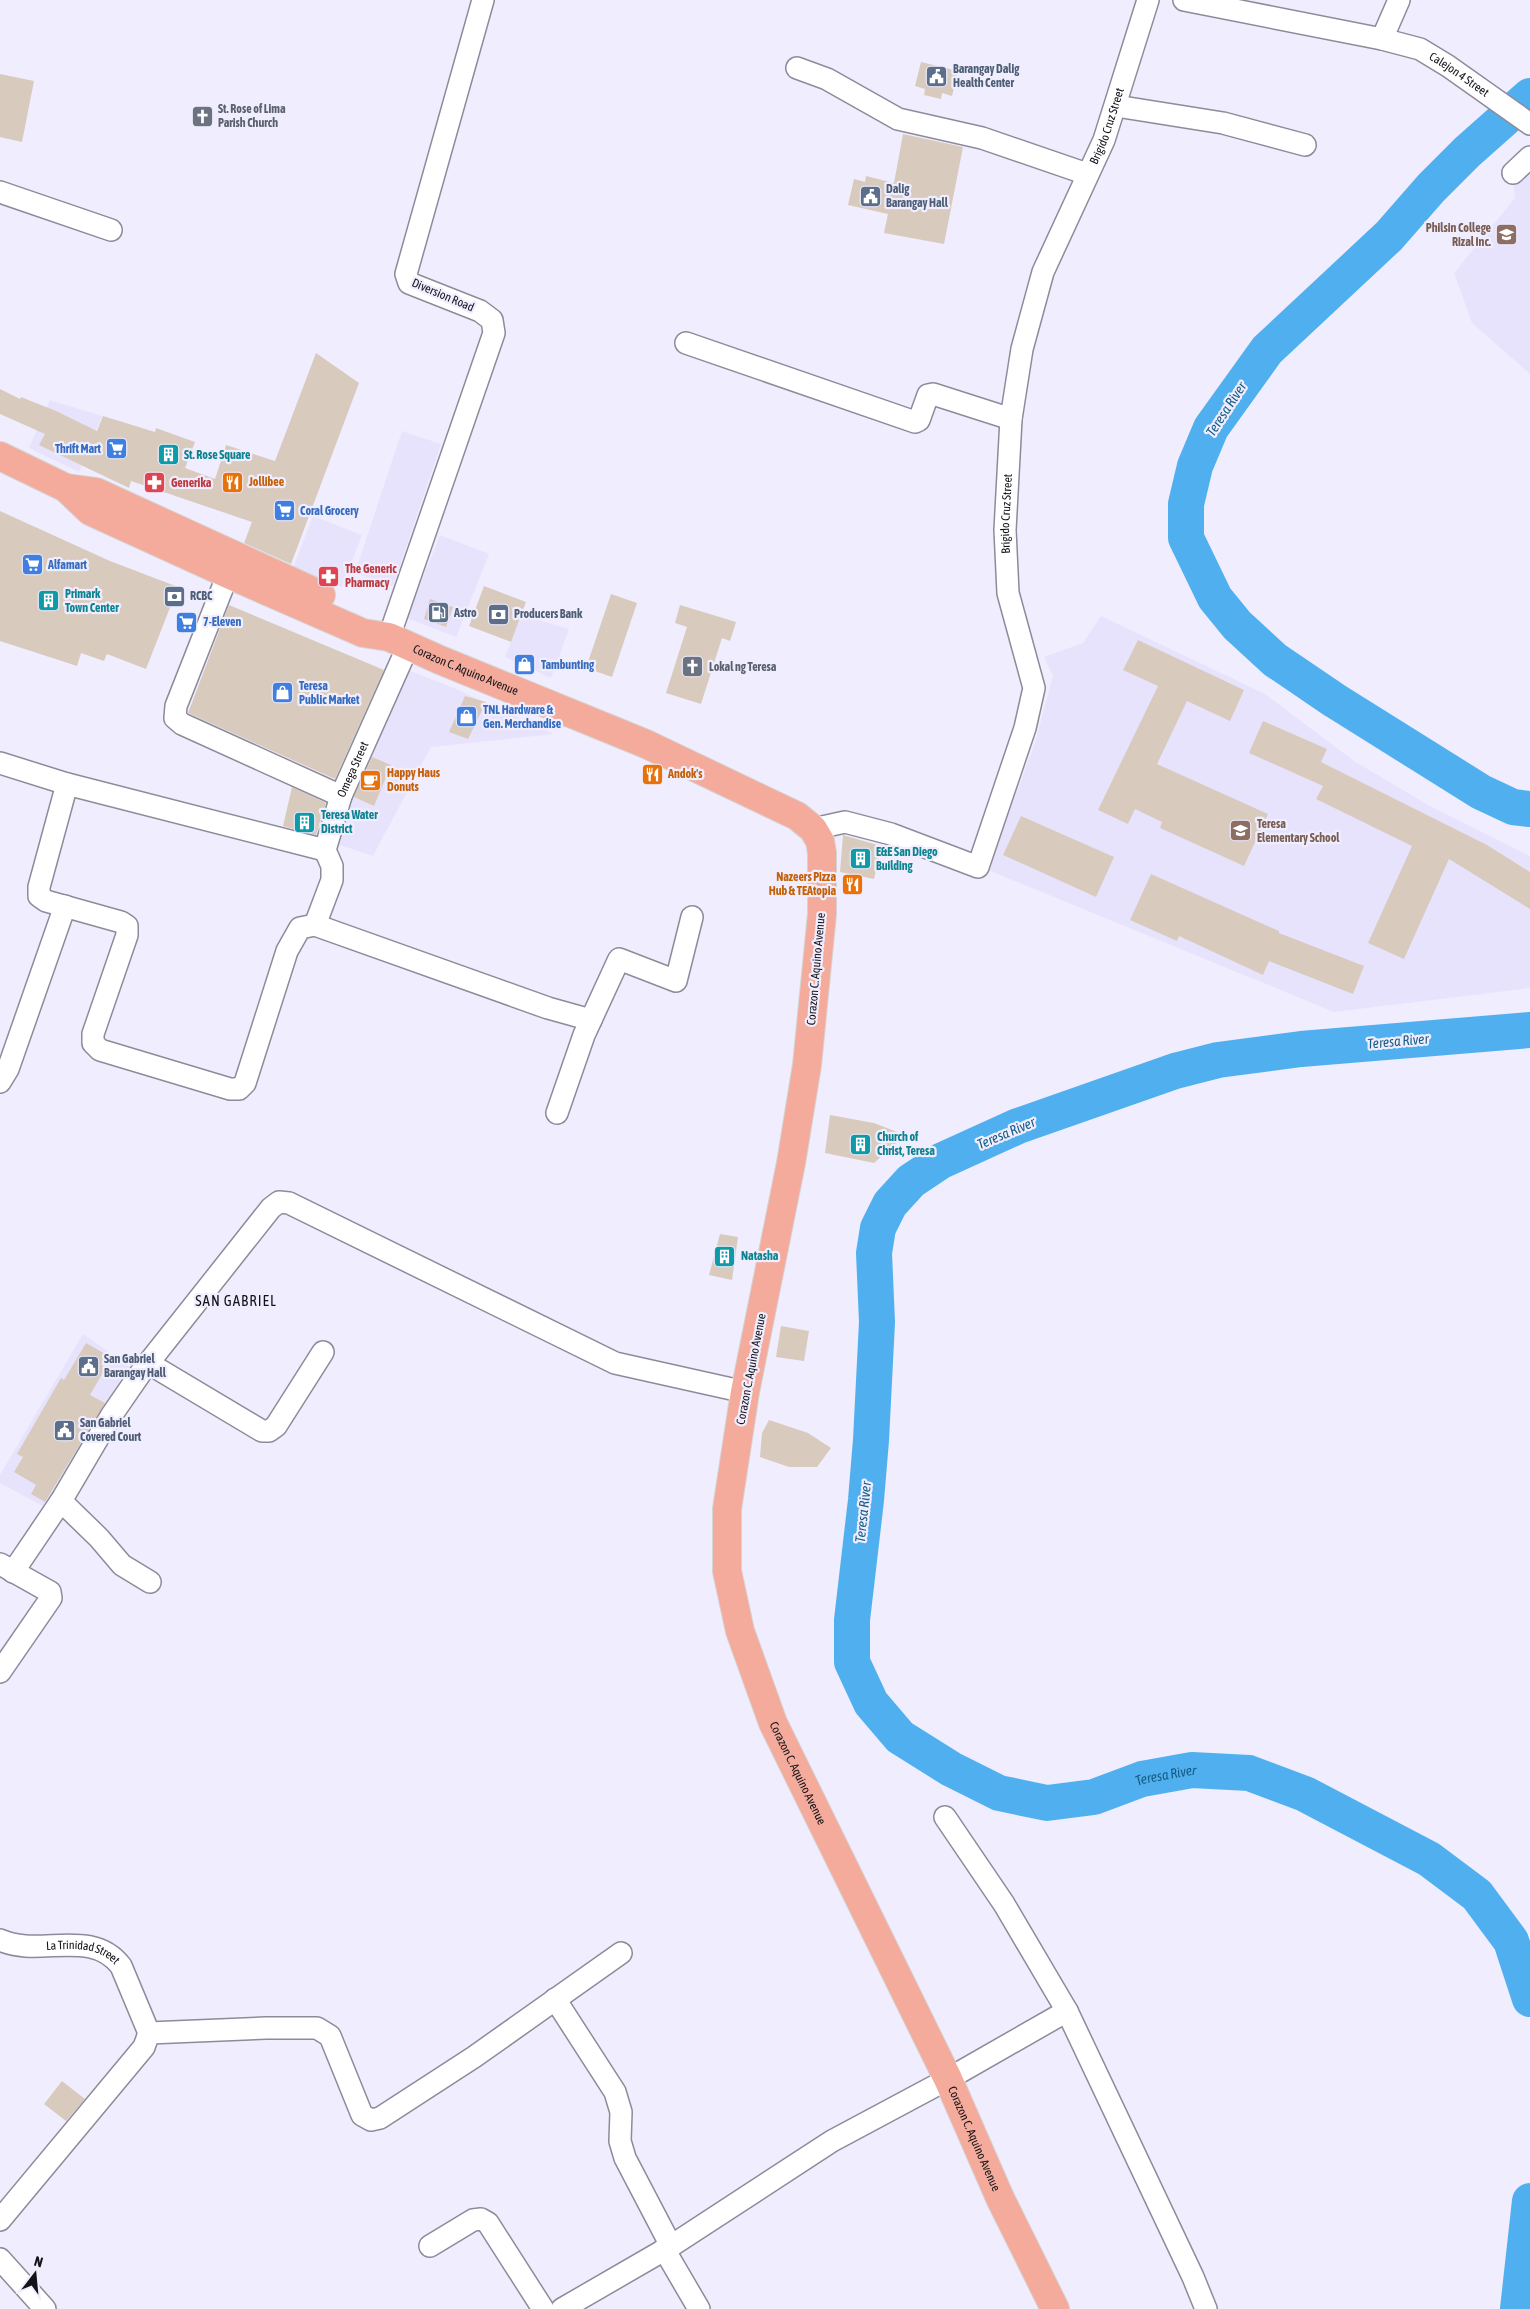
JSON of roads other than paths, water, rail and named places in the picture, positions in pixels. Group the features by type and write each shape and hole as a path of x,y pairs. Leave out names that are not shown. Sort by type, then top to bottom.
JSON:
{"main road":[{"name":"Corazon C. Aquino Avenue","path":"0,456 66,488 90,511 363,633 399,641 646,744 773,802 797,816 813,829 822,853 822,914 807,1065 791,1163 745,1392 727,1509 727,1571 740,1631 774,1723 948,2079 1000,2198 1055,2309"},
{"name":"Corazon C. Aquino Avenue","path":"66,488 96,492 371,617 399,641"}],"street":[{"name":"Diversion Road","path":"399,641 494,334 492,320 480,310 409,283 406,274 483,0"},
{"name":"Brigido Cruz Street","path":"813,829 845,822 891,834 978,867 1025,728 1034,688 1008,593 1005,530 1011,419 1022,350 1043,272 1104,140 1148,0"},
{"path":"1184,0 1382,39 1399,0"},
{"name":"Calejon 4 Street","path":"1382,39 1420,50 1472,83 1530,124"},
{"path":"797,68 827,79 898,119 982,138 1087,174"},
{"path":"1116,106 1223,123 1305,144"},
{"path":"1513,173 1530,157"},
{"path":"0,192 111,230"},
{"path":"686,343 915,422 919,420 928,395 933,394 1011,419"},
{"path":"228,574 176,706 175,718 182,724 341,796"},
{"name":"Omega Street","path":"325,850 341,796 399,641"},
{"path":"0,763 67,784 325,850 332,866 332,880 315,925"},
{"path":"67,784 39,887 39,896 46,901 121,922 127,926 127,934 93,1034 93,1043 100,1050 230,1089 239,1089 245,1083 287,951 300,928 315,925 548,1008 591,1020"},
{"path":"0,1082 8,1069 65,906"},
{"path":"557,1113 591,1020 619,959 676,981 692,917"},
{"path":"0,1672 51,1598 50,1592 7,1568 61,1501 111,1416 148,1363 271,1208 279,1202 289,1203 615,1363 745,1392"},
{"path":"148,1363 262,1431 269,1431 276,1426 323,1352"},
{"path":"61,1501 99,1538 122,1565 150,1582"},
{"path":"945,1817 1004,1904 1067,2011 1189,2268 1206,2309"},
{"name":"La Trinidad Street","path":"0,1940 18,1946 70,1945 103,1950 114,1957 121,1966 149,2032"},
{"path":"0,2220 144,2047 149,2032 317,2028 330,2036 362,2115 371,2120 380,2118 474,2057 622,1953"},
{"path":"555,1999 615,2092 621,2112 620,2141 625,2158 699,2309"},
{"path":"562,2309 668,2247 832,2141 948,2079 1067,2011"},
{"path":"430,2246 473,2220 481,2218 488,2223 543,2309"},
{"path":"0,2259 45,2309"}],"waterway":[{"name":"Teresa River","path":"1530,96 1467,152 1431,188 1389,236 1267,350 1211,428 1195,466 1186,504 1186,538 1215,598 1237,625 1275,660 1334,700 1481,792 1513,807 1530,809"},
{"name":"Teresa River","path":"1530,1030 1301,1049 1218,1060 1175,1071 1018,1126 941,1161 911,1181 890,1204 878,1228 874,1253 877,1322 871,1440 852,1620 852,1662 871,1703 900,1737 951,1769 999,1793 1047,1803 1094,1797 1142,1779 1192,1770 1249,1773 1305,1794 1429,1859 1477,1895 1511,1941 1530,1999"},
{"name":"Teresa River","path":"1518,2309 1530,2201"}],"place":[{"name":"Barangay Dalig Health Center","path":"937,76"},
{"name":"St. Rose of Lima Parish Church","path":"202,116"},
{"name":"Dalig Barangay Hall","path":"870,196"},
{"name":"Philsin College Rizal Inc.","path":"1507,235"},
{"name":"Thrift Mart","path":"117,449"},
{"name":"St. Rose Square","path":"168,455"},
{"name":"Jollibee","path":"233,482"},
{"name":"Generika","path":"155,483"},
{"name":"Coral Grocery","path":"284,511"},
{"name":"Alfamart","path":"32,565"},
{"name":"The Generic Pharmacy","path":"329,576"},
{"name":"RCBC","path":"174,596"},
{"name":"Primark Town Center","path":"49,601"},
{"name":"Astro","path":"438,613"},
{"name":"Producers Bank","path":"498,614"},
{"name":"7-Eleven","path":"187,622"},
{"name":"Tambunting","path":"525,665"},
{"name":"Lokal ng Teresa","path":"693,667"},
{"name":"Teresa Public Market","path":"283,693"},
{"name":"TNL Hardware & Gen. Merchandise","path":"467,717"},
{"name":"Andok's","path":"652,774"},
{"name":"Happy Haus Donuts","path":"371,780"},
{"name":"Teresa Water District","path":"305,822"},
{"name":"Teresa Elementary School","path":"1241,831"},
{"name":"E&E San Diego Building","path":"860,859"},
{"name":"Nazeers Pizza Hub & TEAtopia","path":"852,884"},
{"name":"Church of Christ, Teresa","path":"861,1144"},
{"name":"Natasha","path":"725,1256"},
{"name":"San Gabriel Barangay Hall","path":"88,1366"},
{"name":"San Gabriel Covered Court","path":"64,1430"}],"district":[{"name":"SAN GABRIEL","path":"236,1301"}]}
